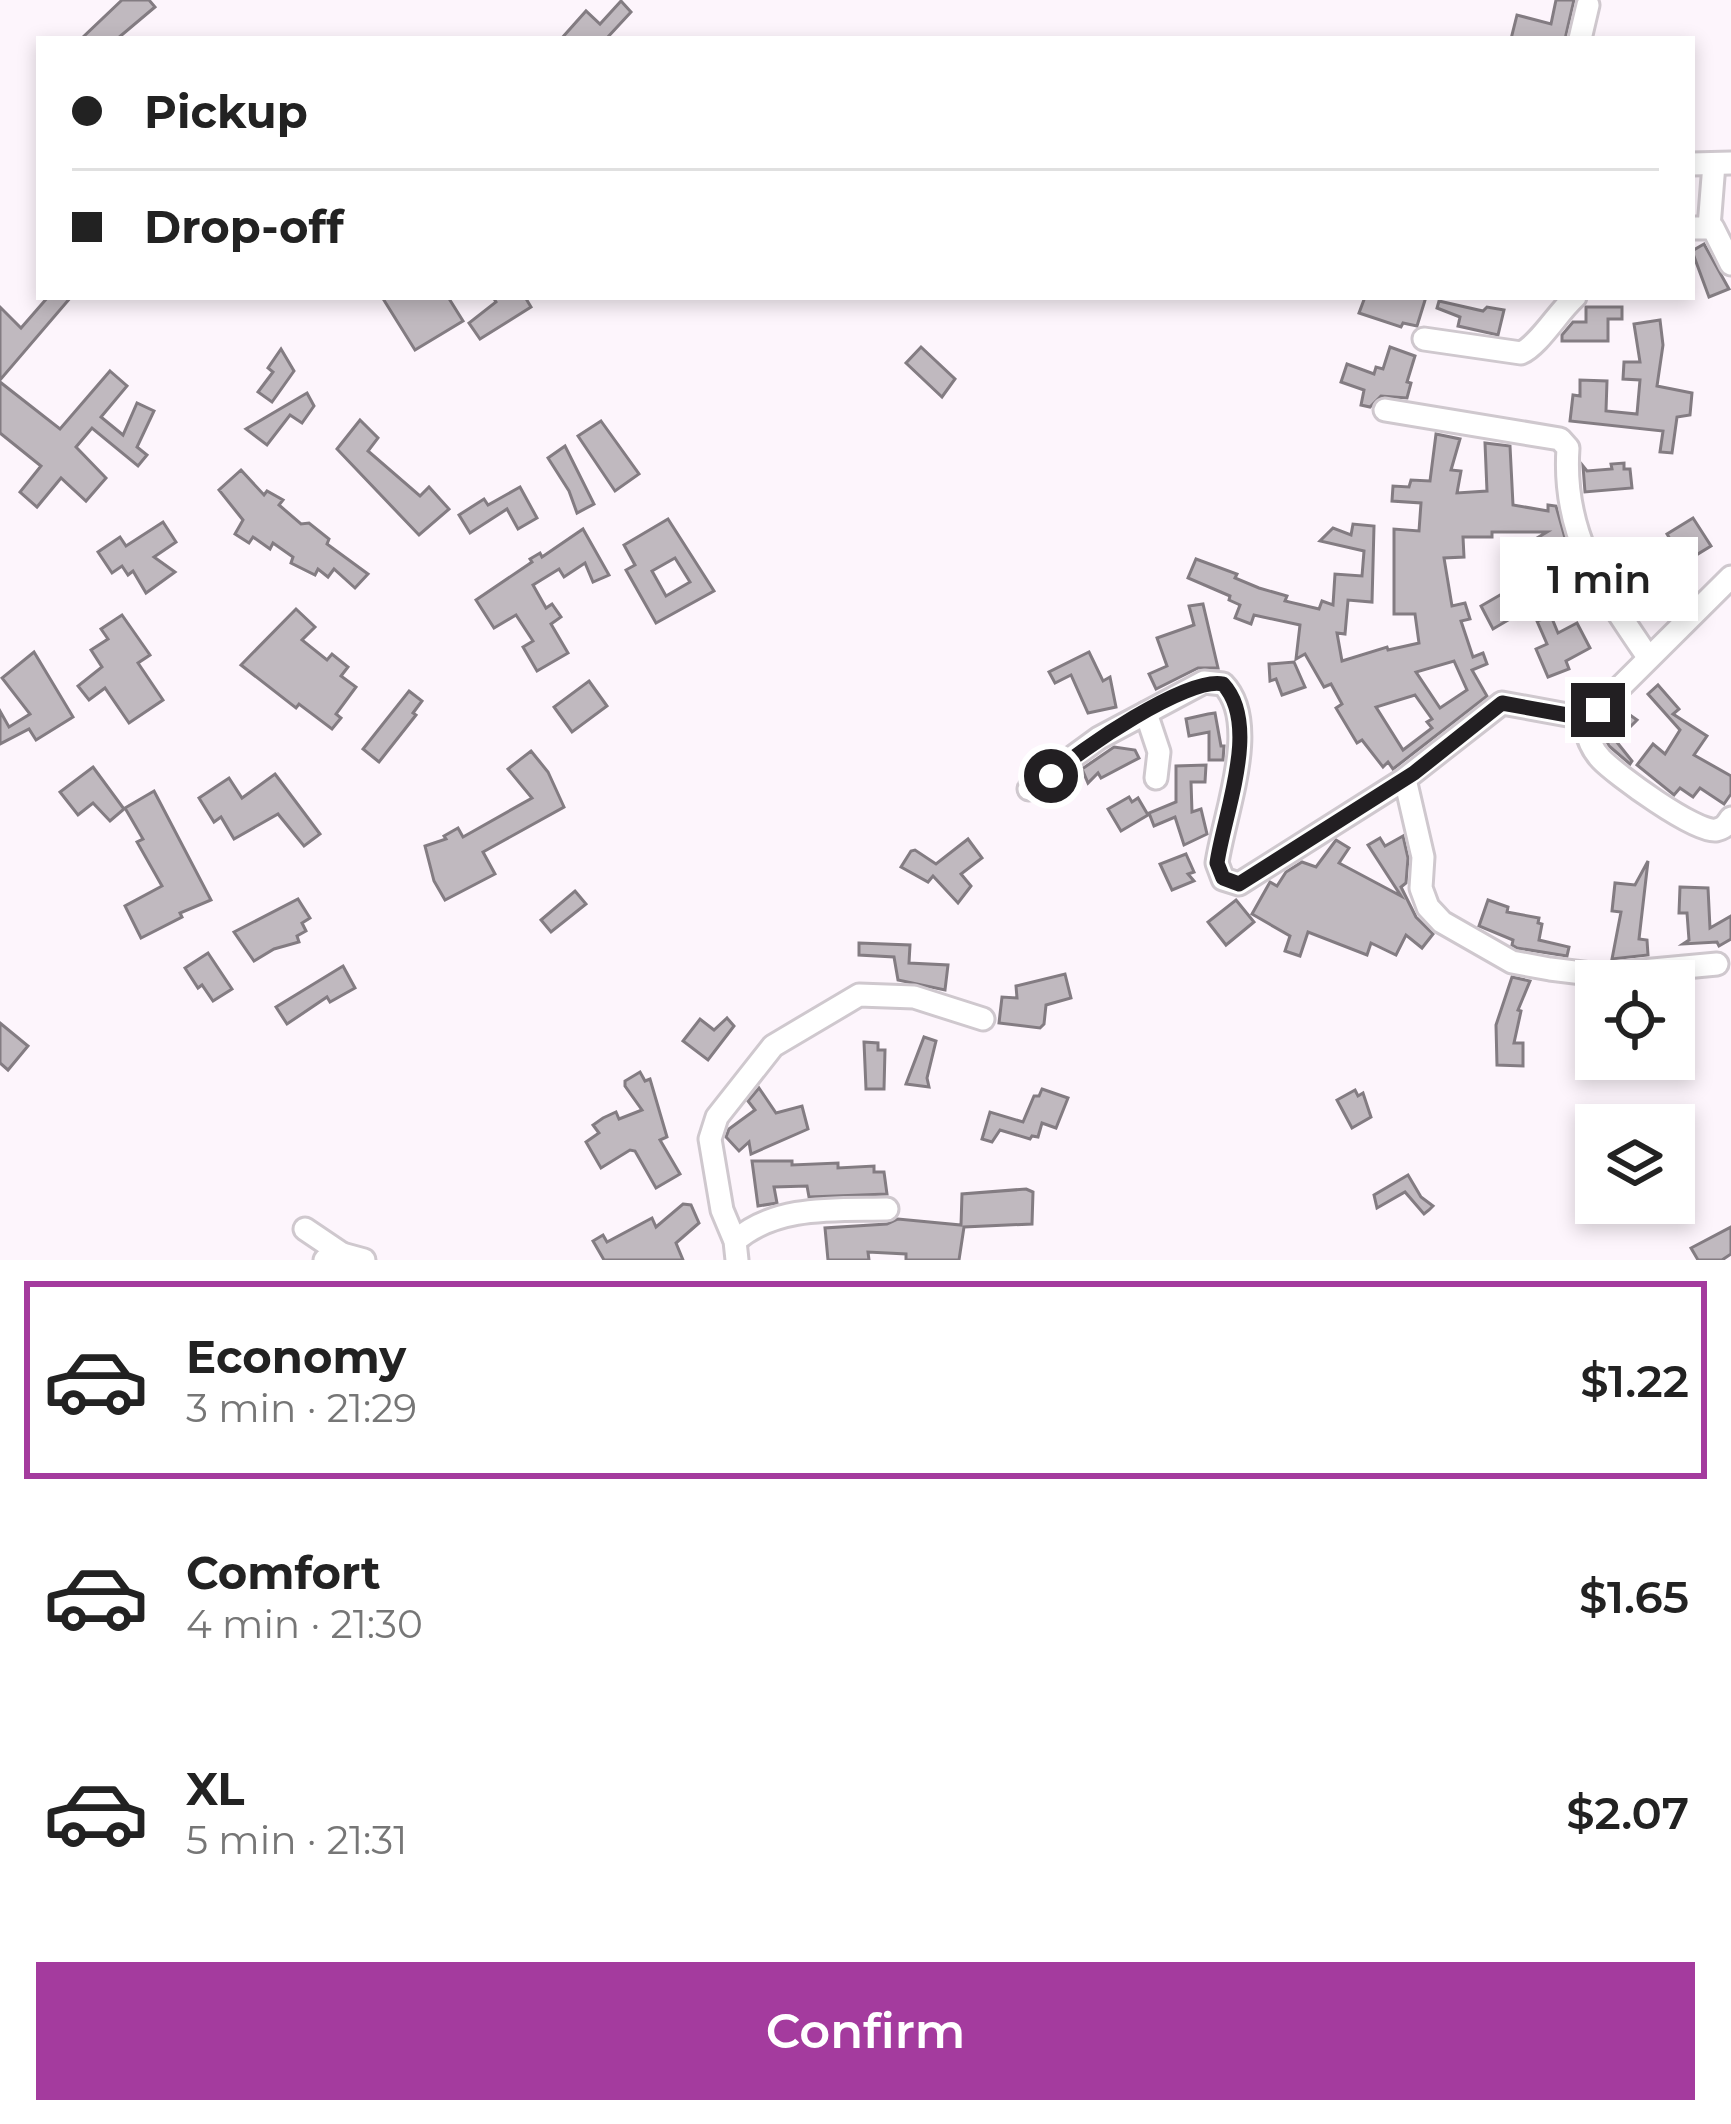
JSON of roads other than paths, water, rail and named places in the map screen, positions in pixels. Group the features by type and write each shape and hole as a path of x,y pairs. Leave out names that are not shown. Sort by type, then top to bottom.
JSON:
{"street":[{"path":"1581,36 1588,4"},
{"path":"1712,164 1701,228 1731,264"},
{"path":"1424,339 1521,353 1530,350 1572,300"},
{"path":"1385,410 1560,439 1568,448 1564,483 1586,562 1648,657"},
{"path":"1584,724 1731,577"},
{"path":"1029,789 1099,738 1204,682 1223,684 1239,715 1241,741 1217,863 1229,883 1245,881 1405,778 1507,702 1573,716 1584,724 1604,763 1709,830 1721,828 1731,818"},
{"path":"1146,713 1159,752 1156,778"},
{"path":"1405,778 1423,857 1421,888 1428,908 1442,922 1512,962 1550,969 1599,975 1717,964"},
{"path":"736,1251 722,1210 710,1139 717,1117 772,1046 859,995 914,997 983,1018"},
{"path":"736,1251 754,1224 796,1213 887,1209"},
{"path":"305,1229 344,1258"}]}
